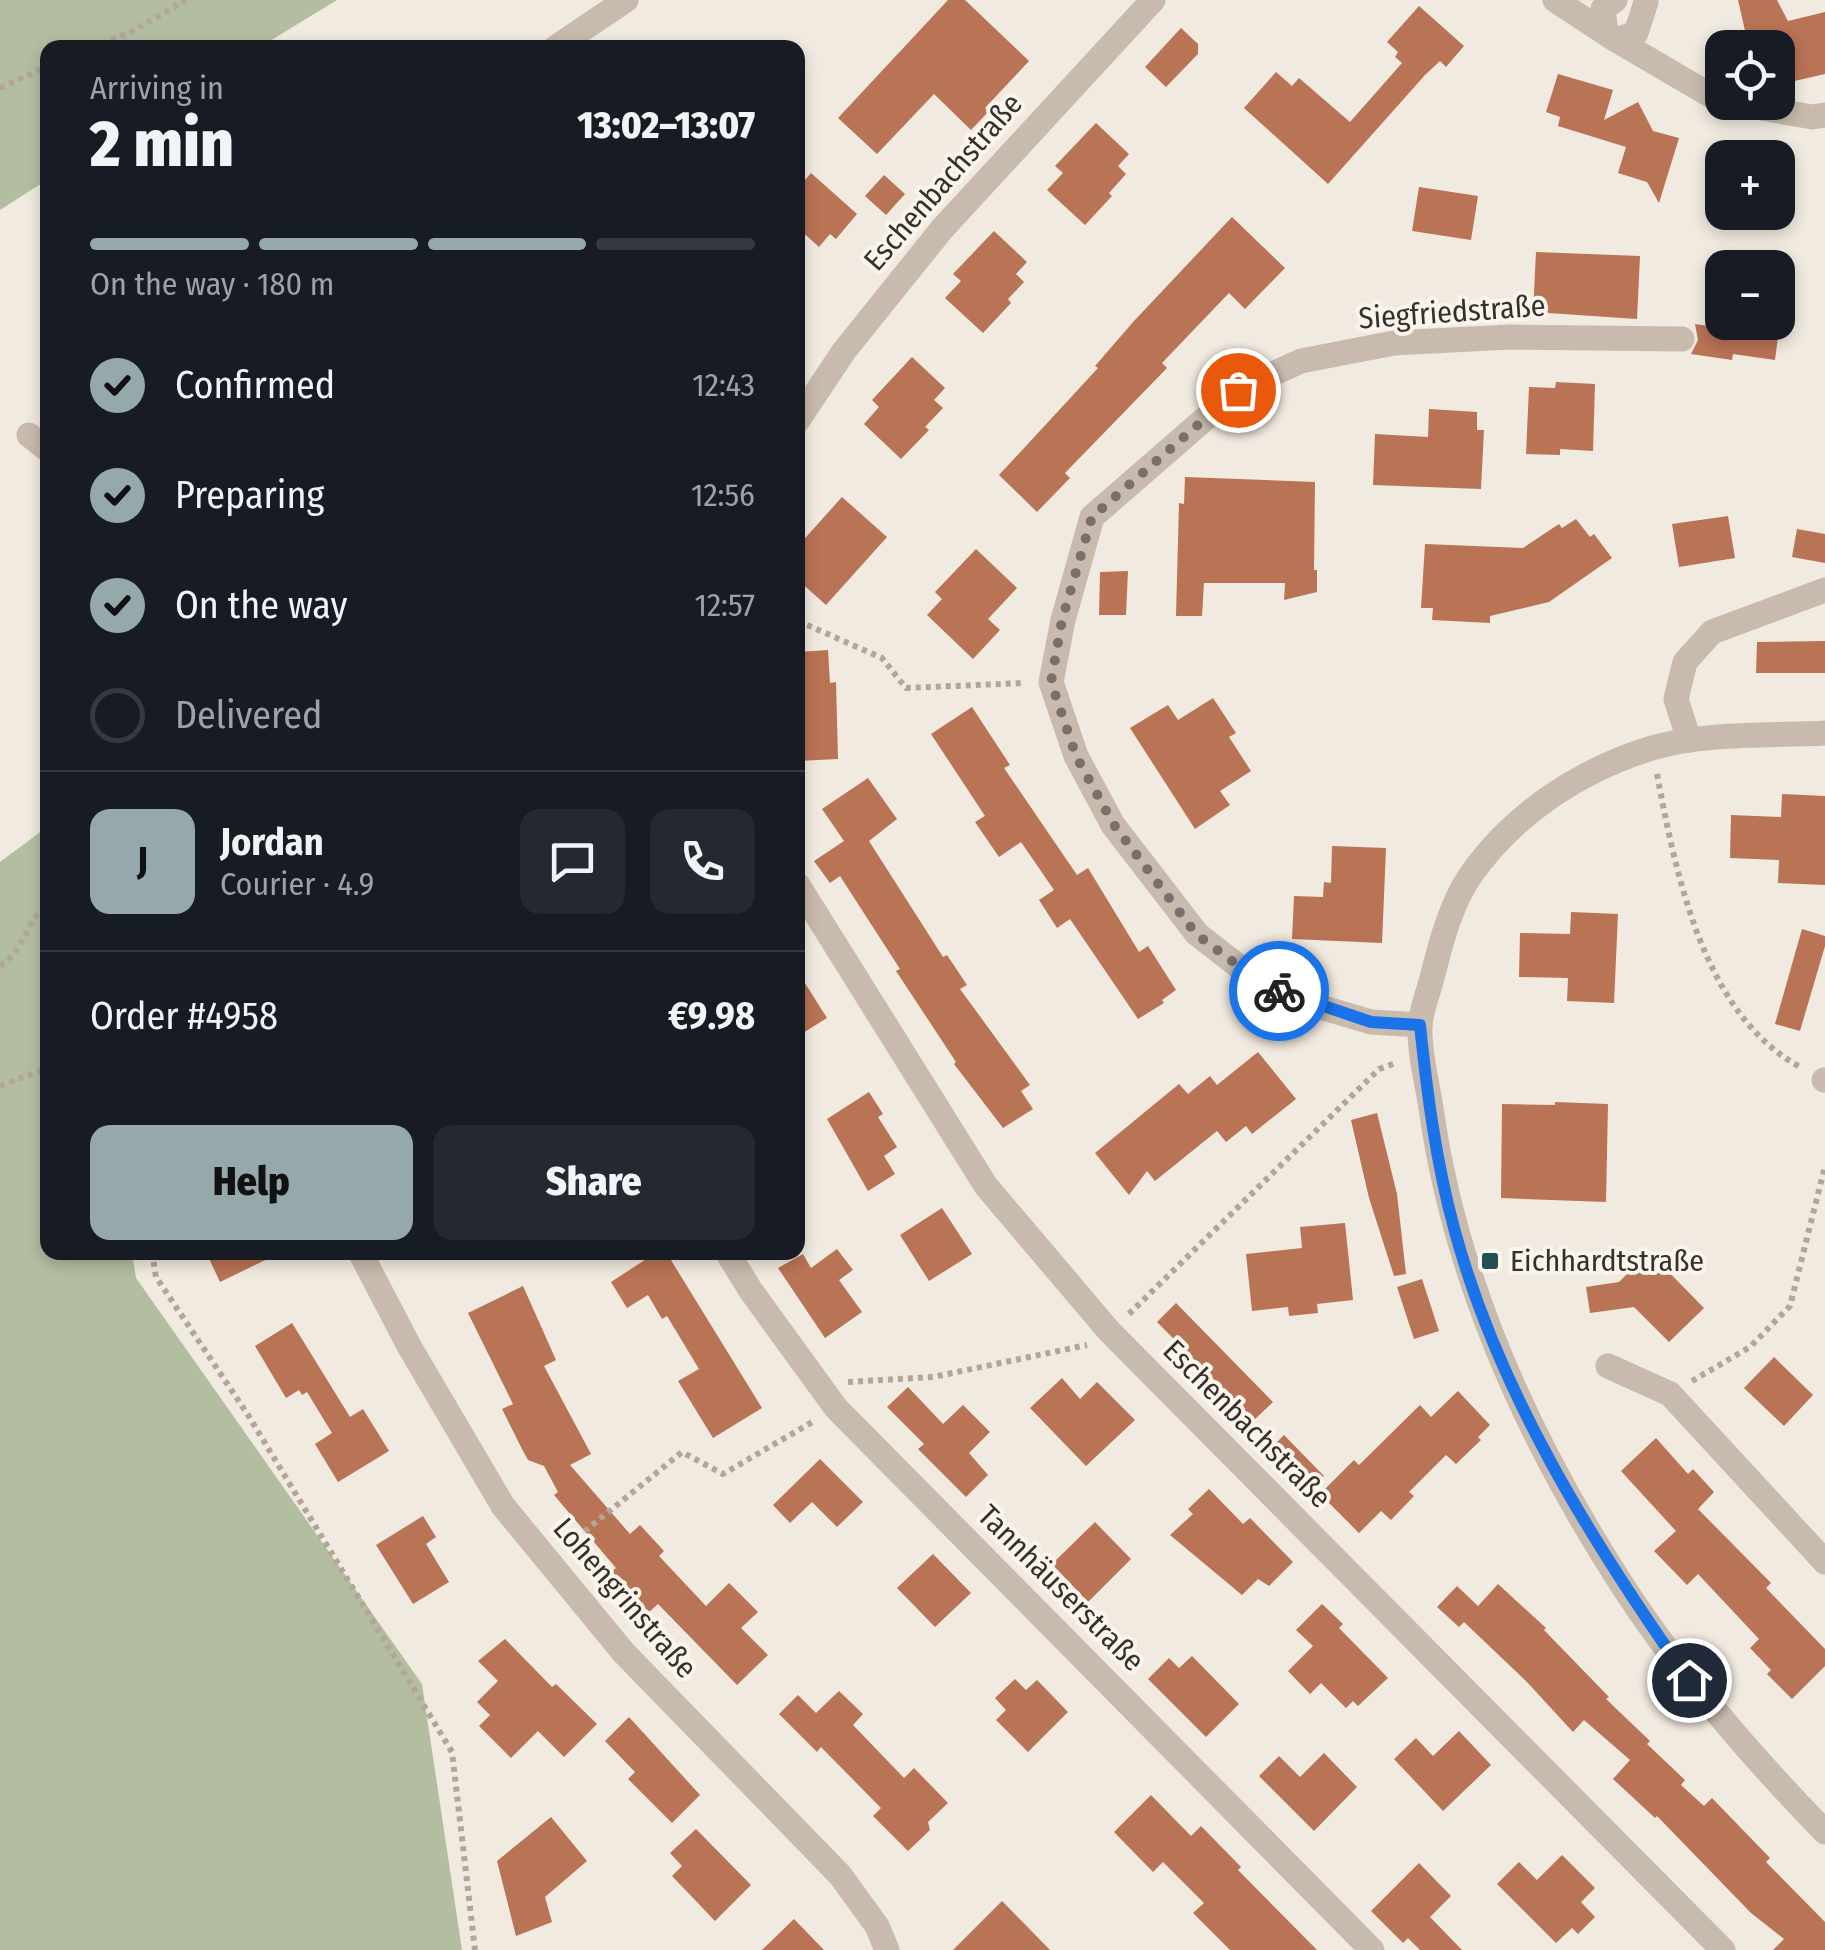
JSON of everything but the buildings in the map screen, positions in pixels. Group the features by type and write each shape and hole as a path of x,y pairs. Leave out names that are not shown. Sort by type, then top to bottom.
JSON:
{"street":[{"path":"568,40 626,0"},
{"name":"Eschenbachstraße","path":"805,409 844,350 942,229 1152,0"},
{"path":"1555,0 1705,90"},
{"path":"1611,36 1604,9 1615,0"},
{"path":"1611,36 1636,33 1643,1"},
{"path":"1795,113 1825,115"},
{"name":"Siegfriedstraße","path":"1420,1025 1371,1022 1300,1000 1260,982 1196,934 1114,825 1076,756 1051,682 1062,620 1092,517 1238,390 1301,361 1394,343 1510,337 1682,339"},
{"path":"1690,740 1676,699 1685,662 1712,632 1825,590"},
{"path":"1825,733 1690,740 1652,748 1598,769 1547,798 1505,833 1468,879 1442,940 1420,1025 1437,1151 1454,1230 1484,1317 1528,1418 1623,1586 1689,1680 1756,1761 1825,1832"},
{"name":"Eschenbachstraße","path":"805,895 986,1186 1109,1332 1723,1950"},
{"name":"Lohengrinstraße","path":"364,1260 409,1346 503,1506 624,1653 840,1875 877,1926 887,1950"},
{"name":"Tannhäuserstraße","path":"732,1260 836,1408 1372,1950"},
{"path":"1608,1366 1670,1394 1825,1562"}],"path":[{"path":"112,40 186,0"},
{"path":"0,88 40,70"},
{"path":"805,624 882,658 906,688 1051,682"},
{"path":"1652,748 1672,854 1696,931 1730,998 1739,1015 1780,1056 1824,1080"},
{"path":"0,966 18,954 40,910"},
{"path":"817,1384 933,1376 1082,1348 1109,1332 1379,1069 1423,1054"},
{"path":"0,1086 40,1071"},
{"path":"1670,1394 1750,1347 1790,1306 1825,1166"},
{"path":"153,1260 156,1277 248,1415 452,1752 474,1950"},
{"path":"548,1561 682,1452 723,1474 836,1408"}],"green space":[{"path":"0,0 337,0 271,40 40,40 40,184 0,210"},
{"path":"40,832 40,1260 133,1260 136,1278 422,1684 462,1950 0,1950 0,862"}],"way so far":[{"path":"1238,390 1092,517 1062,620 1051,682 1076,756 1114,825 1196,934 1260,982 1279,991"}],"place":[{"name":"Eichhardtstraße","path":"1490,1261"}],"route":[{"path":"1279,991 1371,1022 1420,1025 1437,1151 1454,1230 1484,1317 1528,1418 1571,1496 1623,1586 1689,1680"}]}
